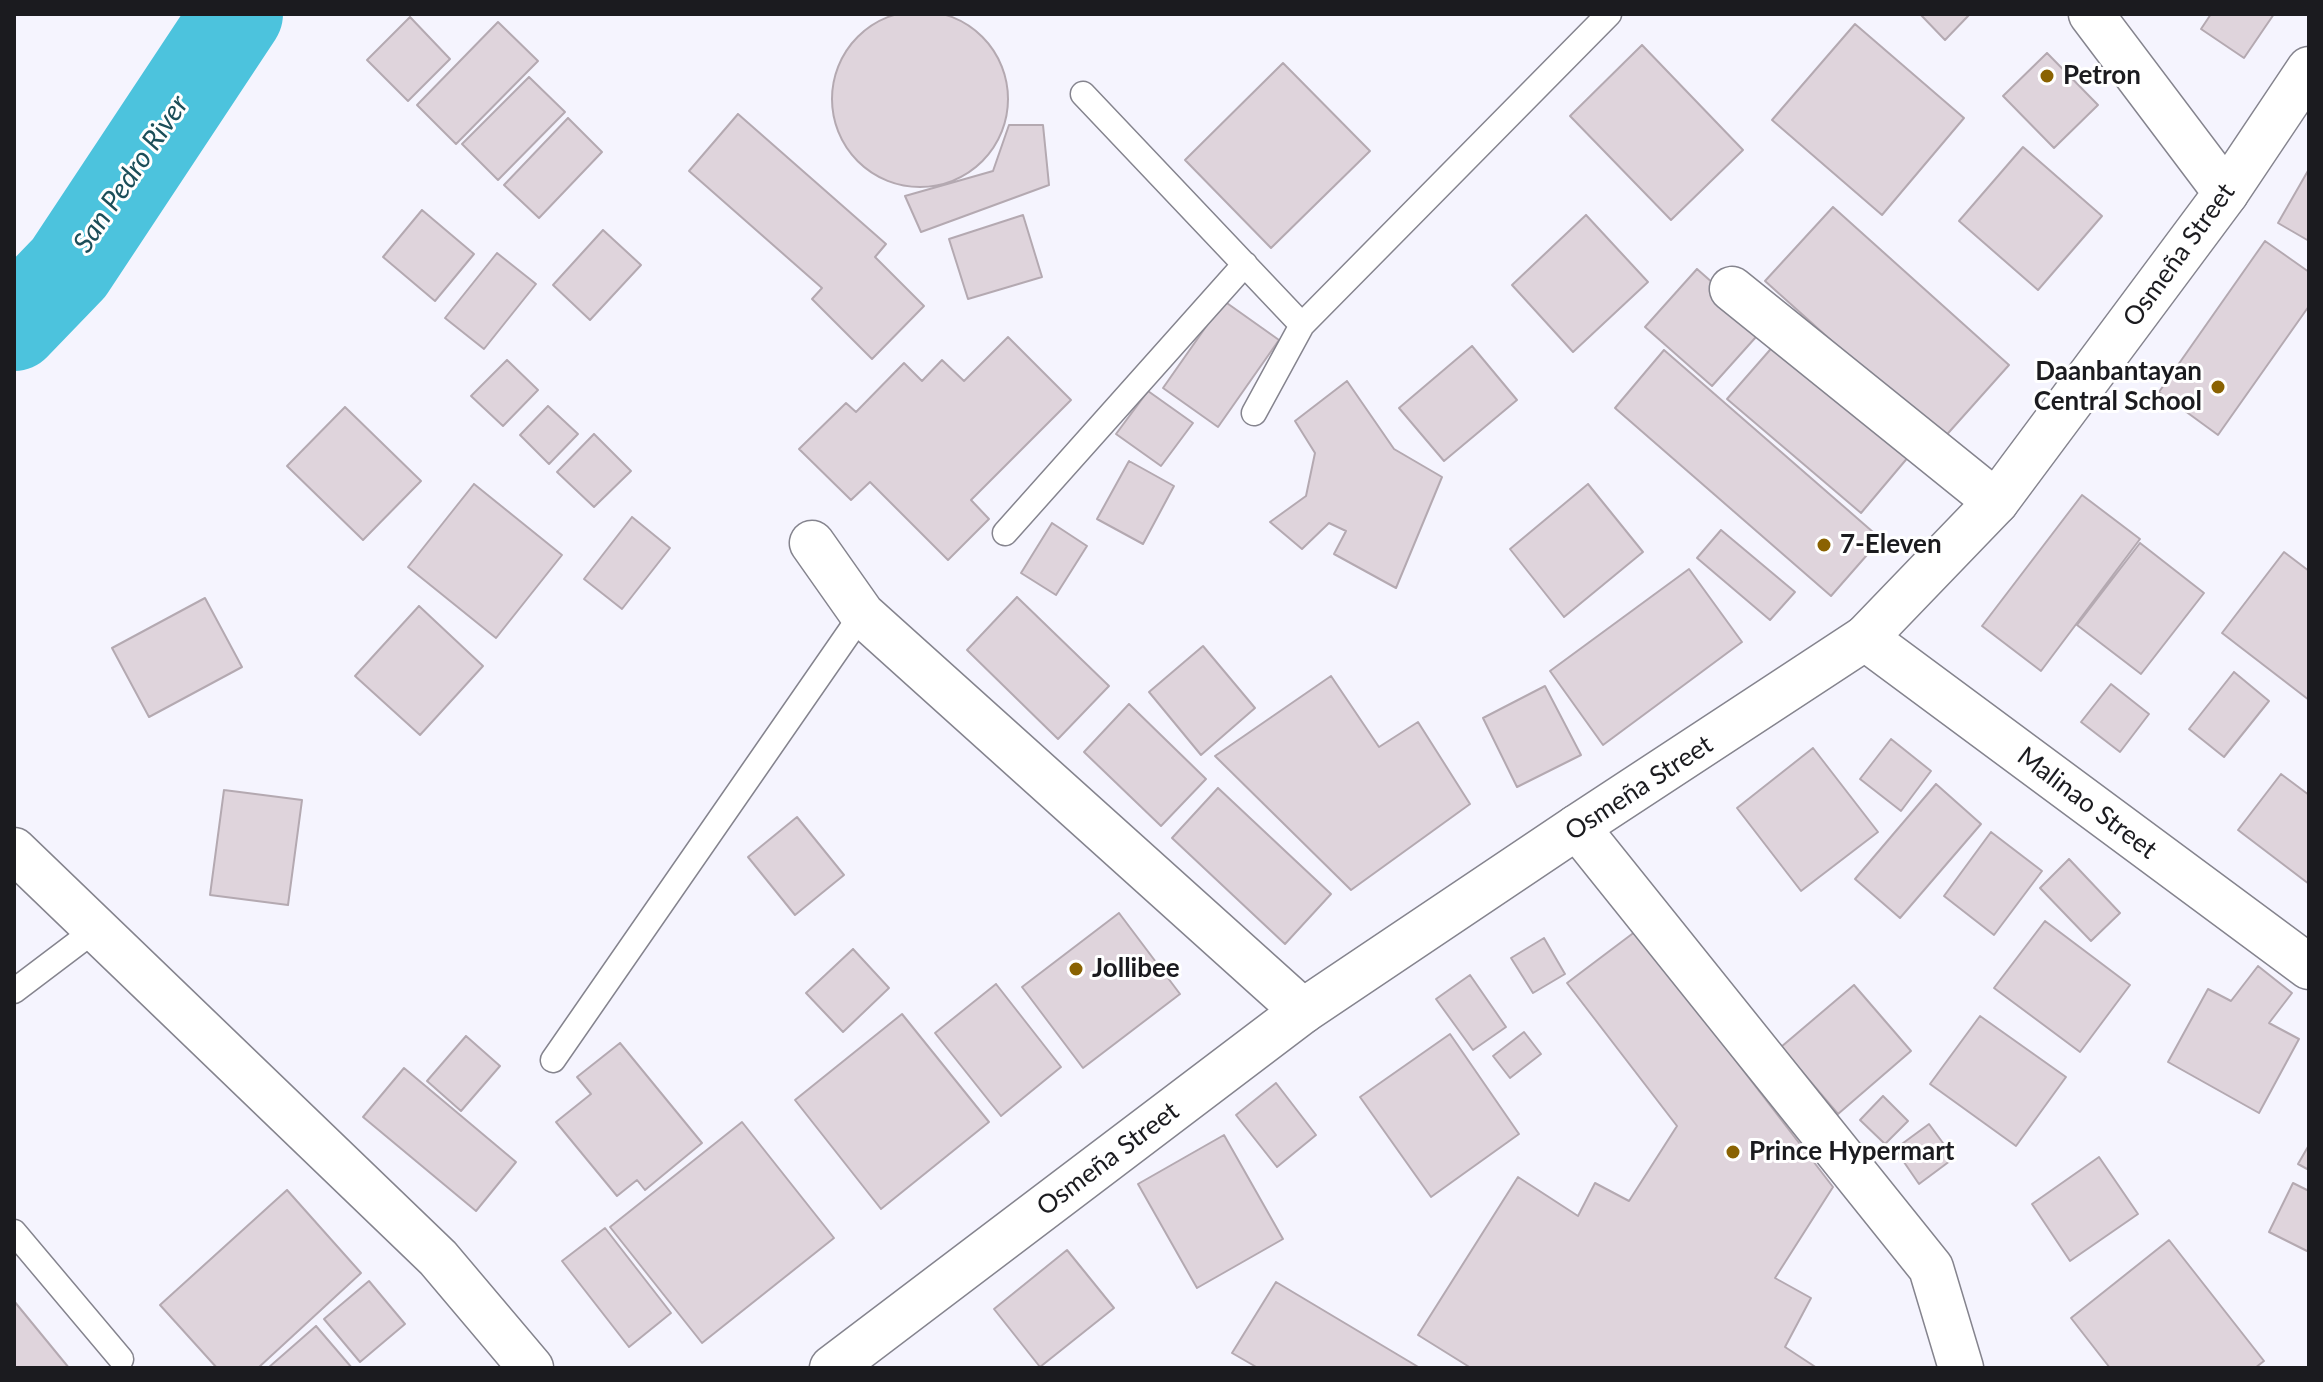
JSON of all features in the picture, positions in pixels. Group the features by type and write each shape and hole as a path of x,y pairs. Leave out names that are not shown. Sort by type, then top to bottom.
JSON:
{"main road":[{"path":"2091,14 2226,193"},
{"name":"Osmeña Street","path":"832,1368 1303,1011 1865,638 1996,502 2226,193 2309,69"},
{"path":"1732,289 1996,502"},
{"path":"812,543 862,614 1303,1011"},
{"name":"Malinao Street","path":"1865,638 2309,967"},
{"path":"1577,827 1931,1268 1961,1368"},
{"path":"14,850 438,1258 531,1368"}],"lane":[{"path":"1254,413 1302,325 1609,14"},
{"path":"1083,94 1302,325"},
{"path":"1005,533 1245,264"},
{"path":"553,1060 862,614"},
{"path":"14,991 96,929"},
{"path":"14,1232 121,1359"}],"building":[{"path":"920,11 954,17 982,37 1002,65 1008,99 1002,133 982,161 954,181 920,187 886,181 858,161 838,133 832,99 838,65 858,37 886,17"},
{"path":"1920,14 1970,14 1945,40"},
{"path":"2211,14 2274,14 2244,58 2201,29"},
{"path":"410,17 450,59 408,101 367,60"},
{"path":"498,22 538,61 456,144 417,105"},
{"path":"1855,24 1964,118 1882,215 1772,120"},
{"path":"1642,45 1743,150 1671,220 1570,116"},
{"path":"2047,53 2098,105 2054,148 2003,96"},
{"path":"1283,63 1370,151 1271,248 1185,160"},
{"path":"529,77 565,112 498,180 462,144"},
{"path":"738,114 886,244 875,257 924,306 872,359 812,299 822,288 689,171"},
{"path":"568,118 602,152 539,218 504,185"},
{"path":"1009,125 1043,125 1049,185 921,232 905,196 993,171"},
{"path":"2023,147 2102,216 2038,290 1959,221"},
{"path":"2309,169 2309,241 2278,223"},
{"path":"1833,207 2009,365 1942,440 1765,281"},
{"path":"422,210 474,254 435,301 383,257"},
{"path":"1023,215 1042,277 968,299 949,239"},
{"path":"1586,215 1648,282 1573,352 1512,285"},
{"path":"603,230 641,265 590,320 553,285"},
{"path":"2265,241 2309,272 2309,306 2218,435 2159,392"},
{"path":"497,253 536,284 484,349 445,318"},
{"path":"1697,269 1764,328 1712,386 1645,327"},
{"path":"1224,301 1279,340 1218,427 1163,388"},
{"path":"1783,335 1915,449 1861,513 1727,399"},
{"path":"1008,337 1071,400 971,500 989,519 948,560 870,482 851,500 799,449 846,403 856,412 904,363 922,381 942,360 964,381"},
{"path":"1472,346 1517,400 1444,461 1399,408"},
{"path":"1664,350 1881,539 1831,596 1615,408"},
{"path":"507,360 538,390 503,426 471,396"},
{"path":"1347,381 1394,449 1442,477 1396,588 1334,554 1346,531 1329,523 1302,549 1270,522 1306,496 1315,453 1295,421"},
{"path":"1148,391 1193,423 1161,466 1116,434"},
{"path":"548,406 578,434 549,464 520,435"},
{"path":"345,407 421,481 363,540 287,466"},
{"path":"594,434 631,471 594,507 557,472"},
{"path":"1129,461 1174,486 1143,544 1097,519"},
{"path":"474,484 562,555 496,638 408,567"},
{"path":"1588,484 1643,552 1564,617 1510,549"},
{"path":"2082,495 2140,539 2041,671 1982,626"},
{"path":"632,517 670,548 622,609 584,579"},
{"path":"1052,523 1087,546 1056,595 1021,573"},
{"path":"1721,530 1795,592 1770,620 1697,558"},
{"path":"2140,543 2204,593 2141,674 2077,625"},
{"path":"2284,552 2309,571 2309,700 2222,633"},
{"path":"1689,569 1742,642 1603,745 1550,671"},
{"path":"1017,597 1109,686 1058,739 967,650"},
{"path":"205,598 242,667 149,717 112,648"},
{"path":"419,606 483,666 420,735 355,676"},
{"path":"1203,646 1255,708 1201,755 1149,692"},
{"path":"2234,672 2269,701 2224,757 2189,729"},
{"path":"1331,676 1379,747 1418,722 1470,804 1351,890 1215,756"},
{"path":"2111,684 2149,714 2120,752 2081,722"},
{"path":"1545,686 1581,755 1517,787 1483,718"},
{"path":"1129,704 1206,779 1161,826 1084,752"},
{"path":"1891,739 1931,771 1901,811 1860,779"},
{"path":"1813,748 1878,832 1801,891 1737,808"},
{"path":"2281,774 2309,795 2309,884 2238,830"},
{"path":"1936,784 1981,824 1900,918 1855,879"},
{"path":"1218,788 1331,894 1285,944 1172,838"},
{"path":"224,790 302,800 288,905 210,895"},
{"path":"797,817 844,875 795,915 748,857"},
{"path":"1991,832 2042,871 1994,935 1944,896"},
{"path":"2069,859 2120,913 2091,941 2040,888"},
{"path":"1119,913 1180,994 1083,1068 1022,987"},
{"path":"2045,921 2130,985 2080,1052 1994,988"},
{"name":"Prince Hypermart","path":"1636,931 1833,1187 1775,1278 1811,1298 1785,1347 1817,1368 1471,1368 1418,1335 1518,1177 1578,1216 1595,1183 1629,1201 1677,1126 1567,983"},
{"path":"1544,938 1565,974 1533,993 1511,958"},
{"path":"853,949 889,988 843,1032 806,993"},
{"path":"2258,966 2292,993 2269,1023 2299,1039 2259,1113 2168,1062 2208,989 2231,1001"},
{"path":"1470,975 1506,1027 1473,1050 1436,999"},
{"path":"996,984 1061,1067 1001,1116 935,1033"},
{"path":"1854,985 1911,1051 1838,1114 1781,1047"},
{"path":"902,1014 989,1122 881,1209 795,1100"},
{"path":"1980,1016 2066,1077 2016,1146 1930,1084"},
{"path":"1524,1032 1541,1054 1510,1078 1493,1056"},
{"path":"1450,1034 1519,1134 1431,1197 1360,1097"},
{"path":"466,1036 500,1066 461,1111 427,1081"},
{"path":"620,1043 702,1143 645,1190 637,1180 617,1196 556,1122 591,1094 577,1077"},
{"path":"404,1068 516,1162 476,1211 363,1117"},
{"path":"1276,1083 1316,1135 1277,1167 1236,1115"},
{"path":"1883,1096 1908,1121 1885,1144 1860,1120"},
{"path":"742,1122 834,1238 702,1343 610,1227"},
{"path":"1929,1124 1954,1158 1919,1184 1895,1149"},
{"path":"1224,1135 1283,1239 1197,1288 1138,1184"},
{"path":"2309,1145 2309,1170 2298,1164"},
{"path":"2099,1157 2138,1214 2070,1261 2032,1204"},
{"path":"2293,1183 2309,1191 2309,1252 2269,1232"},
{"path":"287,1190 361,1273 258,1368 217,1368 160,1305"},
{"path":"605,1228 671,1313 629,1347 562,1261"},
{"path":"2169,1240 2264,1361 2255,1368 2110,1368 2071,1318"},
{"path":"1067,1250 1114,1308 1040,1367 994,1309"},
{"path":"369,1281 405,1324 360,1362 324,1319"},
{"path":"1276,1282 1420,1368 1258,1368 1232,1353"},
{"path":"14,1301 69,1368 14,1368"},
{"path":"316,1326 352,1368 268,1368"}],"waterway":[{"name":"San Pedro River","path":"14,325 69,268 237,14"}],"place":[{"name":"Petron","path":"2047,76"},
{"name":"Daanbantayan Central School","path":"2218,387"},
{"name":"7-Eleven","path":"1824,545"},
{"name":"Jollibee","path":"1076,969"},
{"name":"Prince Hypermart","path":"1733,1152"}]}
